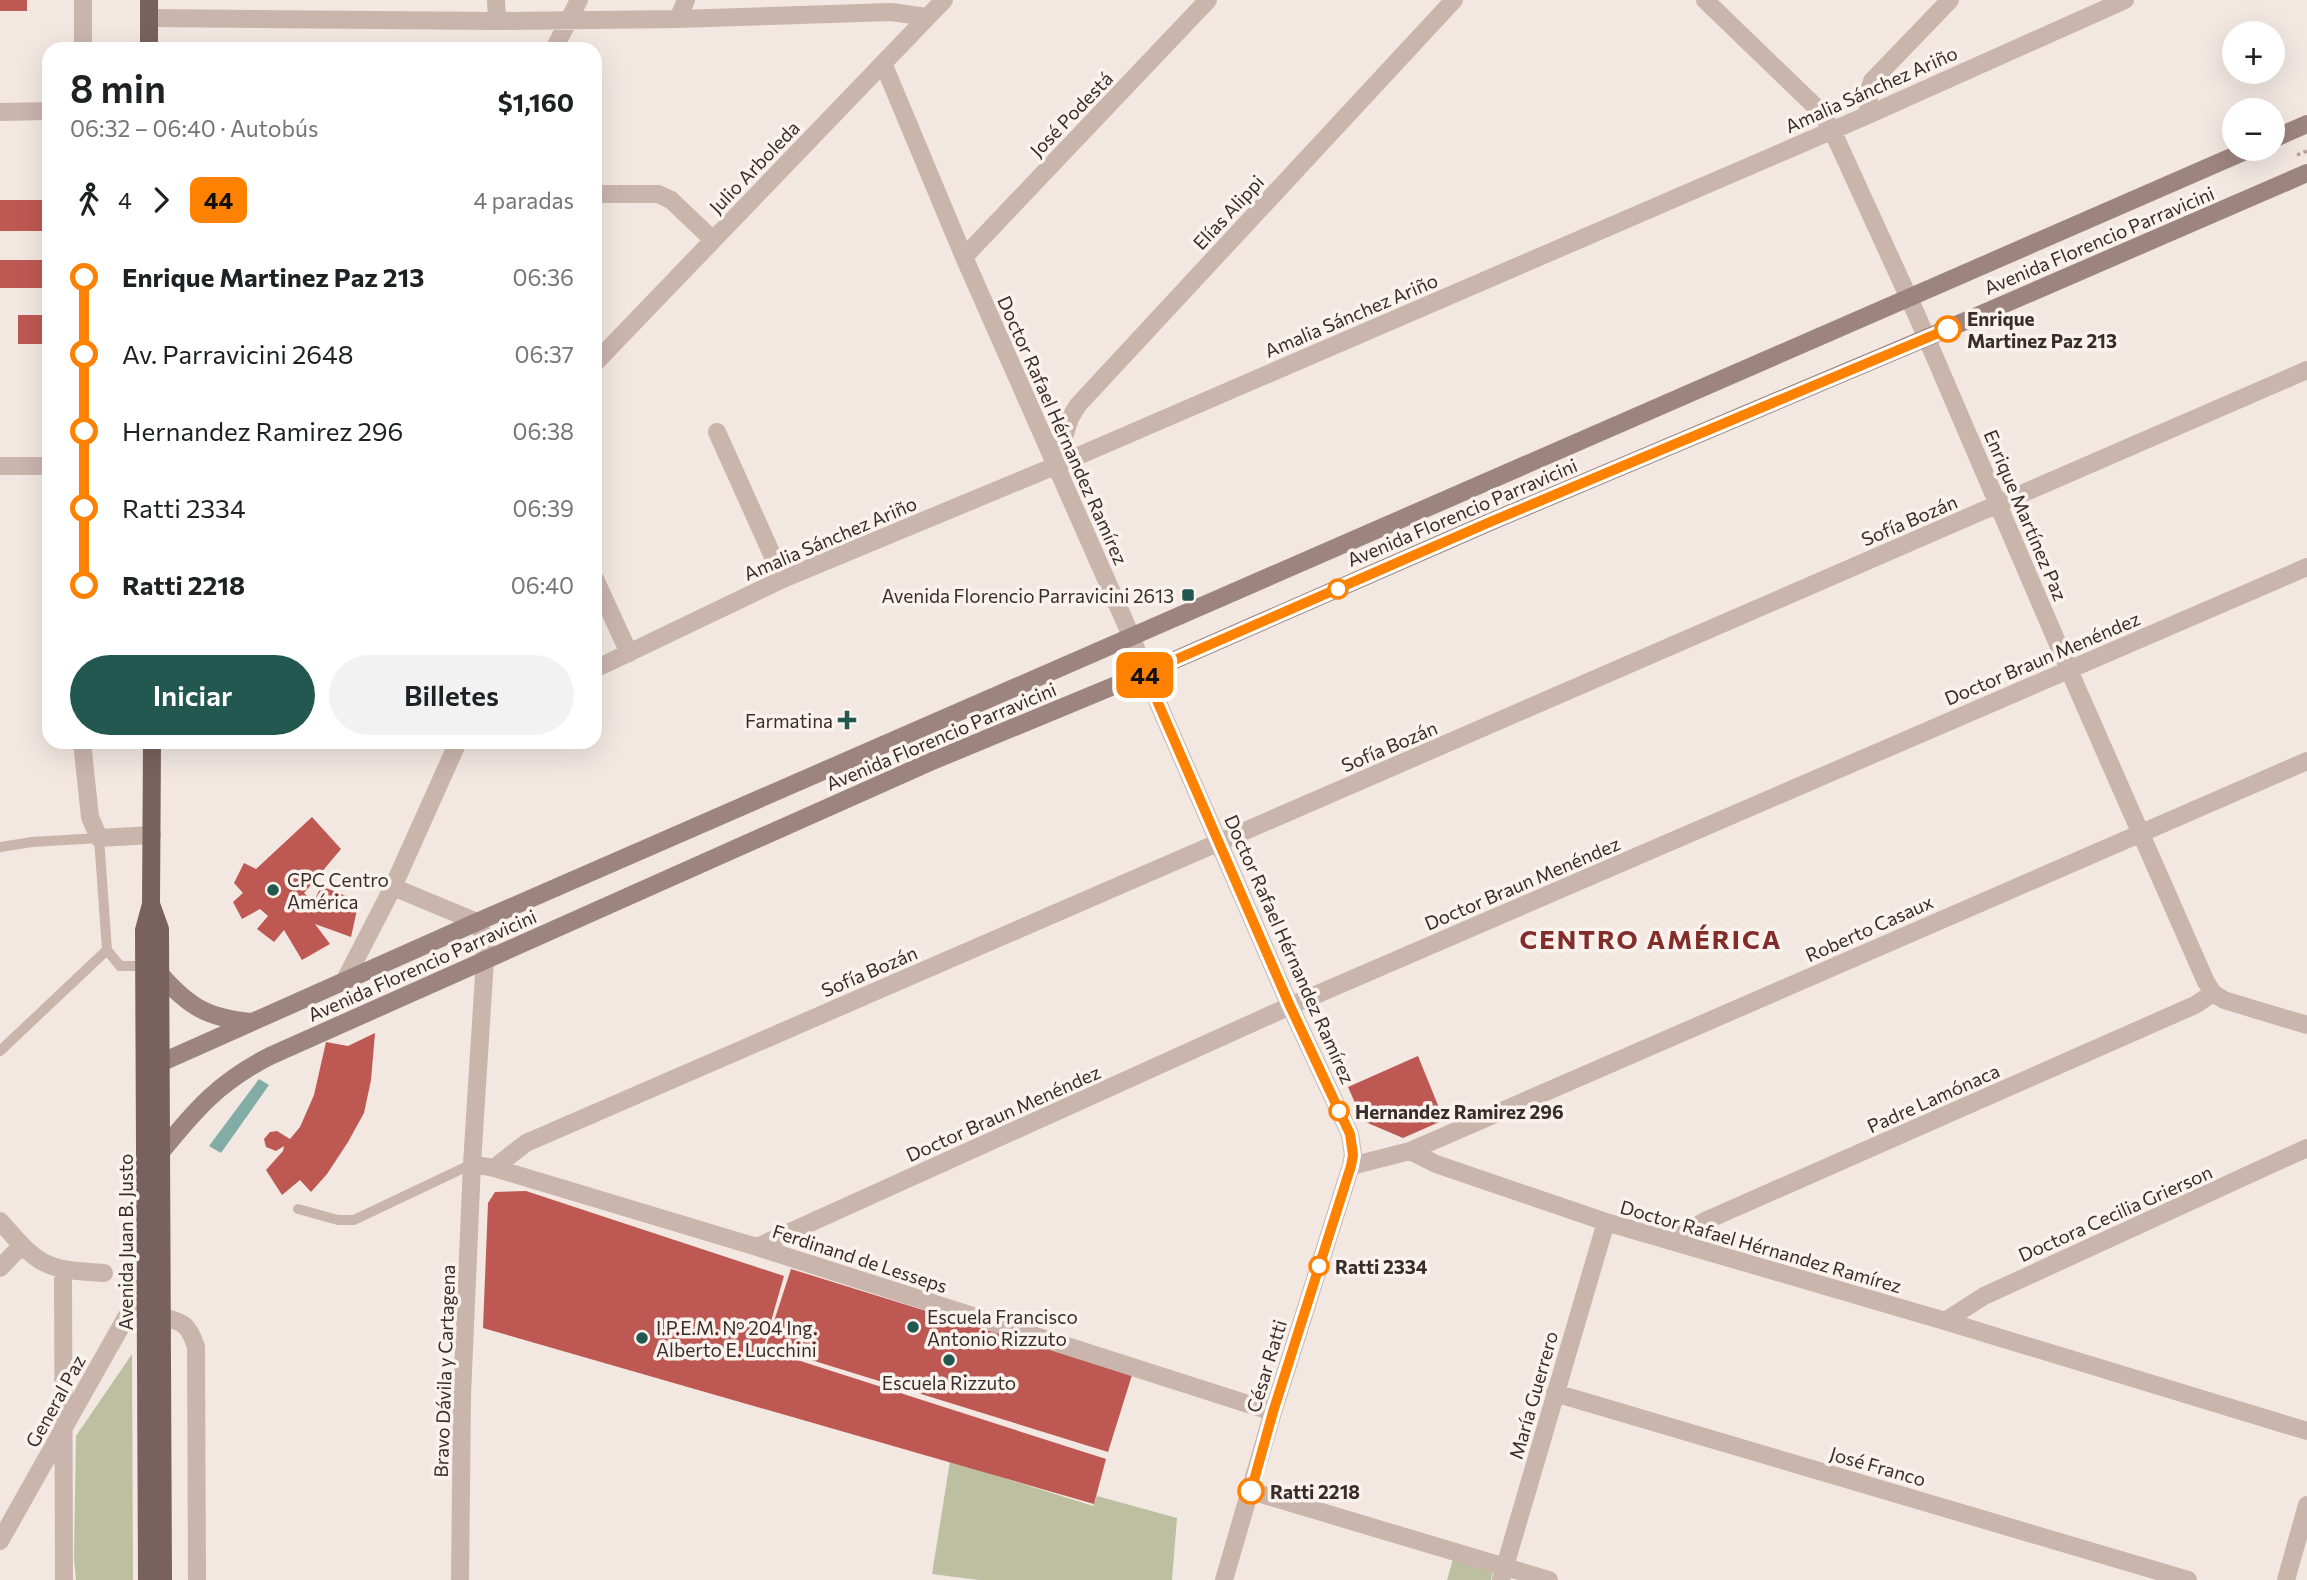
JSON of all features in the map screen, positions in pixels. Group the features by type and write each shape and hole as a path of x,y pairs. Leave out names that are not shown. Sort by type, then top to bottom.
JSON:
{"main road":[{"path":"149,9 149,42"},
{"path":"2285,133 2307,124"},
{"name":"Avenida Florencio Parravicini","path":"153,1066 1908,296 2222,161"},
{"name":"Avenida Florencio Parravicini","path":"161,1153 212,1093 250,1066 930,762 1145,673 1490,522 2307,173"},
{"name":"Avenida Juan B. Justo","path":"147,1580 146,1282 153,1066 153,970 144,930 151,904 152,749"},
{"path":"153,970 176,992 206,1013 226,1020 254,1022"},
{"name":"Avenida Juan B. Justo","path":"153,1066 161,1153 163,1580"}],"street":[{"path":"83,0 83,42"},
{"path":"496,0 497,21"},
{"path":"558,42 579,0"},
{"path":"678,19 686,0"},
{"name":"Julio Arboleda","path":"602,356 944,0"},
{"name":"José Podestá","path":"964,257 1208,0"},
{"name":"Elías Alippi","path":"1055,467 1070,418 1078,405 1454,0"},
{"path":"1868,115 1872,81 1950,0"},
{"name":"Amalia Sánchez Ariño","path":"602,666 783,579 1055,467 1868,115 2125,0"},
{"name":"Enrique Martínez Paz","path":"1707,1 1820,111 1832,130 1908,296 2069,670 2213,993"},
{"path":"149,9 497,21 678,19 891,12 927,17"},
{"name":"Doctor Rafael Hérnandez Ramírez","path":"883,64 964,257 1290,1006 1350,1134 1353,1155 1351,1166"},
{"path":"0,112 42,111"},
{"path":"602,194 658,194 671,200 713,240"},
{"name":"Sofía Bozán","path":"494,1168 526,1143 2307,370"},
{"path":"717,432 783,579"},
{"path":"0,466 42,466"},
{"name":"Doctor Braun Menéndez","path":"757,1247 1290,1006 2307,567"},
{"path":"602,594 629,653"},
{"path":"83,749 90,817 99,838 152,835"},
{"path":"345,980 393,887 455,749"},
{"name":"Roberto Casaux","path":"1410,1151 2307,761"},
{"path":"393,887 477,922"},
{"name":"Bravo Dávila y Cartagena","path":"460,1580 462,1395 472,1164 485,960 485,939 477,922"},
{"path":"2213,993 2224,1000 2307,1025"},
{"name":"Padre Lamónaca","path":"1670,1241 1705,1222 2195,1005 2213,993"},
{"name":"Doctora Cecilia Grierson","path":"1945,1321 1984,1296 2307,1149"},
{"path":"1351,1166 1410,1151"},
{"name":"Doctor Rafael Hérnandez Ramírez","path":"1410,1151 1436,1164 1606,1222 2307,1431"},
{"name":"Ferdinand de Lesseps","path":"472,1164 494,1168 757,1247 1273,1412"},
{"name":"César Ratti","path":"1224,1580 1273,1412 1351,1166"},
{"path":"0,1220 21,1246 40,1262 63,1271 104,1273"},
{"name":"María Guerrero","path":"1503,1574 1606,1222"},
{"path":"0,1268 21,1246"},
{"path":"63,1271 64,1580"},
{"name":"General Paz","path":"0,1541 146,1282"},
{"name":"Avenida Juan B. Justo","path":"162,1317 180,1321 191,1332 196,1347 197,1580"},
{"name":"José Franco","path":"1555,1393 2188,1580"},
{"path":"1251,1491 1503,1574 1549,1580"},
{"path":"2286,1580 2307,1505"}],"lane":[{"path":"0,847 99,838 107,950 120,966 153,970"},
{"path":"0,1051 107,950"},
{"path":"298,1209 338,1220 354,1220 472,1164"}],"green space":[{"path":"132,1354 133,1580 76,1580 76,1436"},
{"path":"950,1461 1093,1506 1097,1496 1177,1518 1172,1580 979,1580 932,1574"},
{"path":"1453,1559 1493,1572 1491,1580 1447,1580"}],"water":[{"path":"259,1079 269,1085 221,1153 209,1146"}],"building":[{"path":"0,0 27,0 27,11 0,11"},
{"path":"0,200 42,200 42,231 0,231"},
{"path":"0,260 42,260 42,288 0,288"},
{"path":"18,315 42,315 42,344 18,344"},
{"name":"CPC Centro América","path":"312,817 341,849 304,893 314,902 321,886 359,901 351,937 315,924 330,944 302,960 284,930 274,942 257,929 268,916 260,909 242,919 233,902 243,893 234,883 244,863 256,869"},
{"path":"375,1033 371,1080 364,1113 348,1142 327,1174 311,1192 300,1180 282,1195 266,1170 283,1151 284,1146 276,1151 266,1147 264,1139 270,1132 277,1131 290,1139 300,1127 314,1095 326,1042 348,1046"},
{"path":"1418,1056 1444,1120 1403,1138 1363,1121 1348,1087"},
{"name":"I.P.E.M. Nº 204 Ing. Alberto E. Lucchini","path":"526,1191 784,1276 763,1349 1106,1459 1094,1504 483,1328 488,1203 495,1192"},
{"name":"Escuela Rizzuto","path":"791,1269 1132,1375 1108,1452 766,1346"}],"bus line":[{"name":"44","path":"1251,1491 1273,1412 1351,1166 1353,1146 1145,673 1490,522 1948,329"}],"place":[{"name":"Enrique Martinez Paz 213","path":"1948,329"},
{"name":"Avenida Florencio Parravicini 2613","path":"1188,595"},
{"name":"Farmatina","path":"847,720"},
{"name":"CPC Centro América","path":"273,890"},
{"name":"Hernandez Ramirez 296","path":"1339,1111"},
{"name":"Ratti 2334","path":"1319,1266"},
{"name":"Escuela Francisco Antonio Rizzuto","path":"913,1327"},
{"name":"I.P.E.M. Nº 204 Ing. Alberto E. Lucchini","path":"642,1338"},
{"name":"Escuela Rizzuto","path":"949,1360"},
{"name":"Ratti 2218","path":"1251,1491"}],"district":[{"name":"CENTRO AMÉRICA","path":"1651,938"}]}
